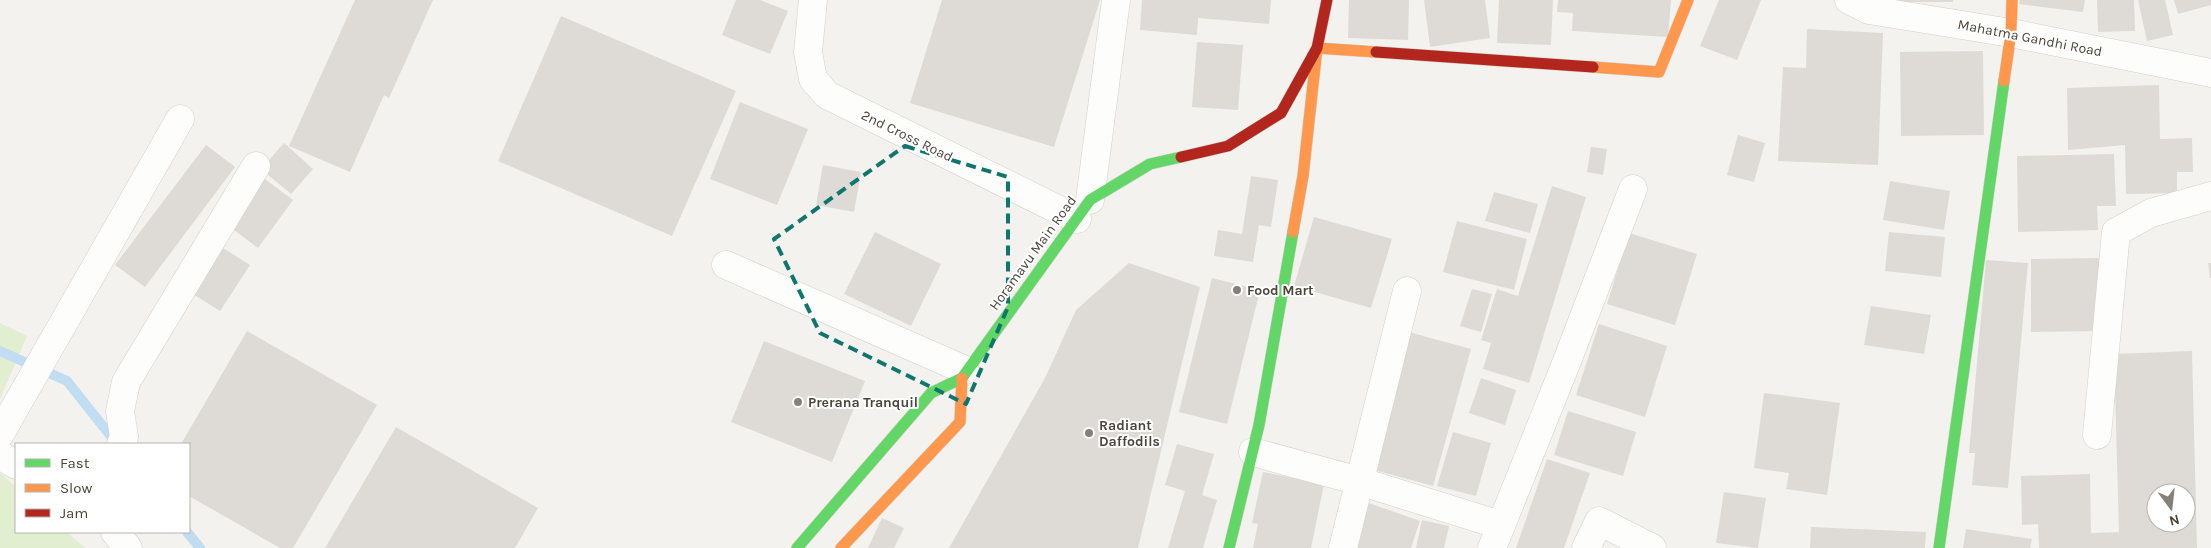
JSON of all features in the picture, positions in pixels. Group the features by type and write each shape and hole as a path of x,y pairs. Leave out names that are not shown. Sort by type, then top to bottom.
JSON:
{"street":[{"name":"2nd Cross Road","path":"813,0 808,52 813,78 827,95 1084,210"},
{"path":"1084,210 1116,0"},
{"name":"Horamavu Main Road","path":"797,548 931,393 964,374 1084,210 1150,164 1228,146 1281,113 1317,48 1327,0"},
{"path":"1229,548 1253,452 1303,176 1317,48 1659,72 1688,0"},
{"name":"Mahatma Gandhi Road","path":"1849,0 1869,10 2011,32 2211,73"},
{"path":"1939,548 2011,32 2012,0"},
{"path":"0,434 180,119"},
{"path":"123,441 120,411 126,382 256,166"},
{"path":"1253,452 1359,481 1496,536 1567,361 1633,189"},
{"path":"2097,435 2116,232 2151,212 2211,196"},
{"path":"726,265 964,374 960,422 841,548"},
{"path":"1343,548 1407,291"},
{"path":"0,455 15,464"},
{"path":"1586,548 1598,521 1652,548"},
{"path":"116,533 128,548"}],"highlighted area":[{"path":"905,146 1008,177 1008,307 966,404 820,333 774,239"}],"green space":[{"path":"0,323 27,336 0,399"},
{"path":"0,473 15,486 15,533 68,533 85,548 0,548"}],"building":[{"path":"355,0 433,0 389,98 384,95 350,172 289,146"},
{"path":"736,0 760,0 788,11 770,54 722,35"},
{"path":"942,0 1100,0 1054,147 910,103"},
{"path":"1142,0 1271,0 1269,24 1198,18 1197,35 1140,30"},
{"path":"1349,0 1409,0 1408,40 1348,38"},
{"path":"1424,0 1485,0 1490,38 1430,47"},
{"path":"1499,0 1553,0 1551,45 1497,43"},
{"path":"1558,0 1671,0 1668,37 1572,31 1573,13 1557,12"},
{"path":"1719,0 1761,0 1737,60 1700,46"},
{"path":"1877,0 1953,0 1953,2 1877,2"},
{"path":"2020,0 2085,0 2083,12 2019,4"},
{"path":"2097,0 2134,0 2135,31 2098,32"},
{"path":"2138,0 2165,0 2173,35 2147,41"},
{"path":"2174,0 2211,0 2211,5 2178,14"},
{"path":"561,16 736,91 672,236 498,161"},
{"path":"1807,29 1883,33 1878,165 1778,161 1783,67 1806,68"},
{"path":"1197,42 1243,45 1238,110 1192,107"},
{"path":"1983,51 1984,135 1901,136 1900,52"},
{"path":"2159,85 2160,139 2192,138 2193,172 2177,172 2177,193 2126,194 2125,145 2068,150 2067,88"},
{"path":"740,102 808,129 777,205 710,179"},
{"path":"1738,135 1765,143 1754,182 1727,175"},
{"path":"284,143 313,169 291,194 261,169"},
{"path":"206,145 235,167 145,287 115,265"},
{"path":"1591,147 1607,149 1603,175 1587,172"},
{"path":"2114,154 2116,206 2097,206 2098,230 2018,232 2017,156"},
{"path":"823,165 861,172 854,212 816,205"},
{"path":"261,176 293,200 258,248 226,224"},
{"path":"1251,176 1278,180 1271,227 1259,225 1253,262 1214,256 1218,230 1242,234"},
{"path":"1890,181 1950,191 1944,230 1883,220"},
{"path":"1552,186 1586,197 1529,383 1483,369 1491,343 1481,340 1497,289 1518,296"},
{"path":"1494,192 1538,204 1530,233 1485,221"},
{"path":"1314,217 1392,239 1371,308 1294,286"},
{"path":"1457,221 1527,239 1514,290 1443,272"},
{"path":"875,232 941,264 911,326 844,294"},
{"path":"1889,232 1945,237 1941,277 1885,271"},
{"path":"1629,233 1697,254 1675,325 1607,304"},
{"path":"223,248 250,265 220,311 193,294"},
{"path":"2099,258 2100,331 2031,332 2031,259"},
{"path":"1986,260 2028,263 2008,488 1972,485 1975,453 1969,453"},
{"name":"Radiant Daffodils","path":"1129,263 1200,287 1138,548 949,548 1045,378 1076,310"},
{"path":"2208,263 2211,263 2211,278 2210,278"},
{"path":"1212,278 1260,290 1227,424 1179,412"},
{"path":"1472,289 1492,294 1481,332 1460,326"},
{"path":"1871,306 1931,315 1924,354 1864,345"},
{"path":"1599,324 1667,346 1645,417 1576,395"},
{"path":"247,331 377,405 293,548 280,548 190,497 190,443 182,443"},
{"path":"1405,331 1471,349 1433,486 1367,468"},
{"name":"Prerana Tranquil","path":"764,341 865,381 832,462 731,422"},
{"path":"2192,351 2195,483 2146,483 2146,533 2196,533 2196,509 2197,548 2039,548 2038,524 2022,525 2021,476 2090,474 2091,533 2119,532 2114,354"},
{"path":"1481,378 1516,390 1505,425 1469,413"},
{"path":"1764,393 1840,403 1827,495 1786,489 1789,473 1754,468"},
{"path":"1568,411 1636,432 1623,476 1554,455"},
{"path":"396,427 538,508 515,548 325,548"},
{"path":"1453,432 1491,443 1476,496 1437,486"},
{"path":"1177,444 1214,454 1202,495 1217,500 1203,548 1168,548 1185,491 1165,485"},
{"path":"1547,459 1590,473 1564,548 1516,548"},
{"path":"1263,472 1324,484 1311,548 1253,548 1258,524 1252,523"},
{"path":"1724,492 1766,498 1758,548 1716,543"},
{"path":"1366,502 1420,521 1411,548 1350,548"},
{"path":"882,518 904,528 894,548 868,548"},
{"path":"1422,520 1449,526 1444,548 1416,548"},
{"path":"1811,527 1926,532 1925,548 1810,548"},
{"path":"1966,529 2032,539 2030,548 1963,548"}],"waterway":[{"path":"0,351 67,381 116,443"},
{"path":"188,533 200,548"}],"traffic: fast":[{"path":"1939,548 2004,81"},
{"path":"797,548 931,393 962,378 1090,200 1150,164 1181,157"},
{"path":"1229,548 1259,425 1293,232"}],"traffic: slow":[{"path":"1593,67 1659,72 1688,0"},
{"path":"2004,81 2011,33 2012,0"},
{"path":"1293,232 1303,176 1317,48 1376,52"},
{"path":"841,548 960,422 962,378"}],"traffic: jam":[{"path":"1181,157 1228,146 1281,113 1317,48 1327,0"},
{"path":"1376,52 1593,67"}],"place":[{"name":"Food Mart","path":"1237,290"},
{"name":"Prerana Tranquil","path":"798,402"},
{"name":"Radiant Daffodils","path":"1089,433"}]}
